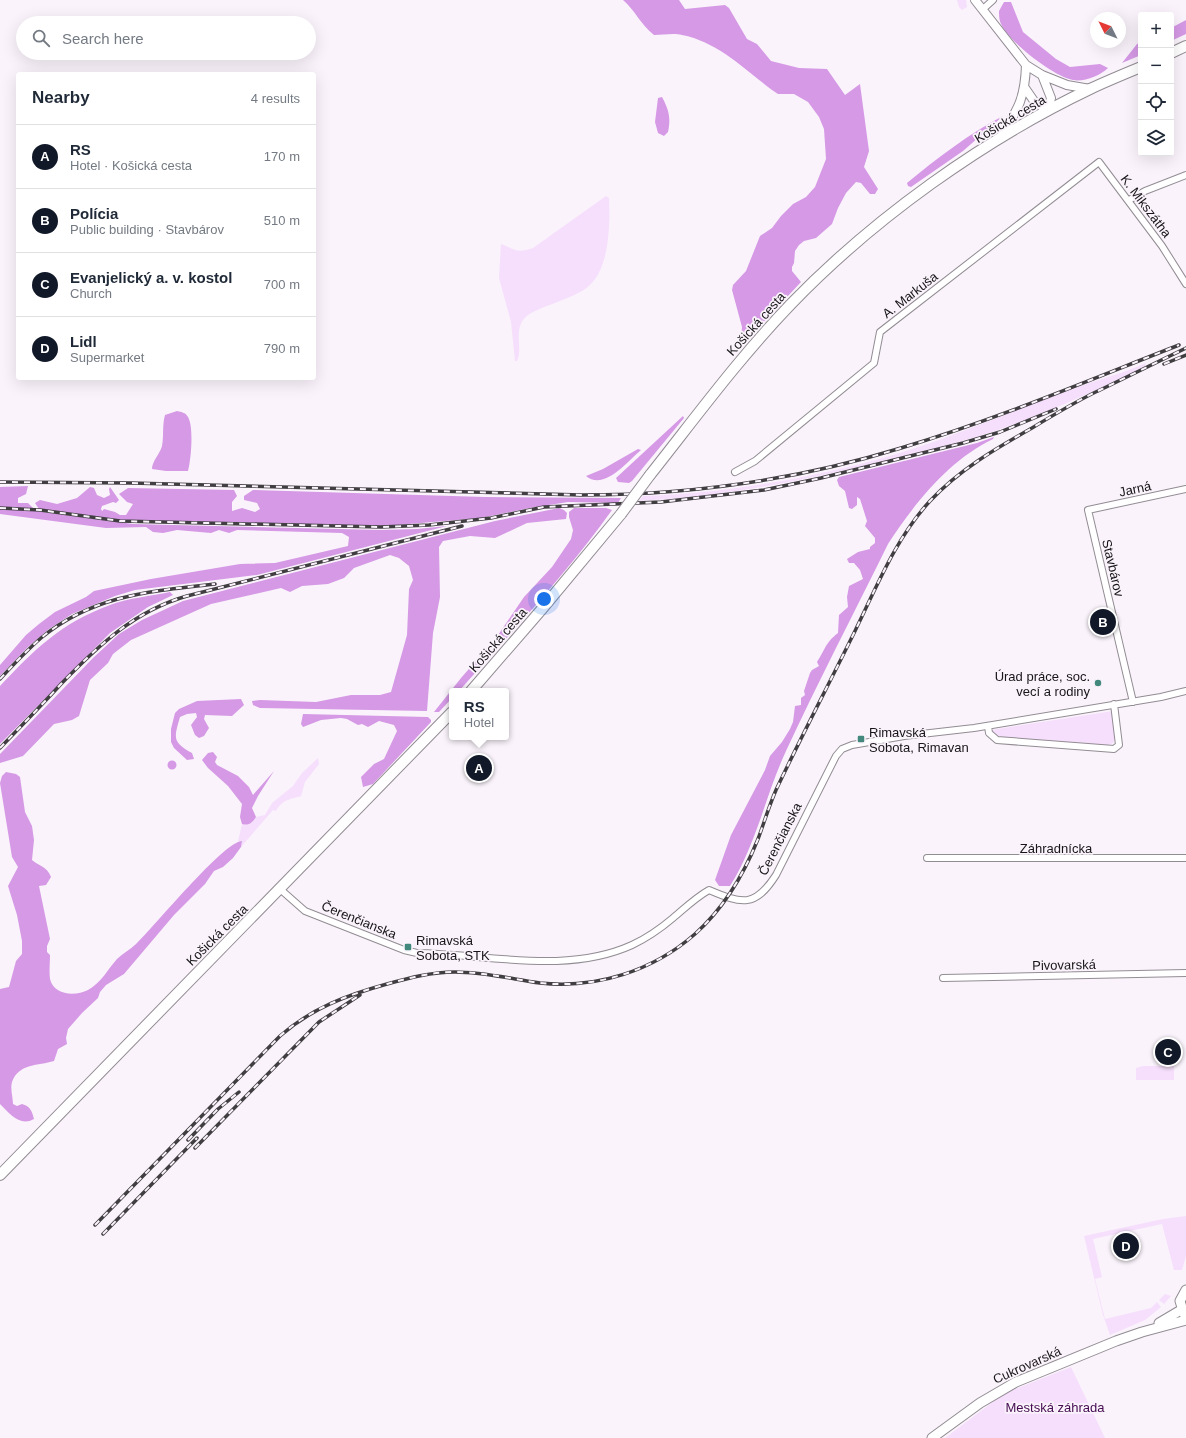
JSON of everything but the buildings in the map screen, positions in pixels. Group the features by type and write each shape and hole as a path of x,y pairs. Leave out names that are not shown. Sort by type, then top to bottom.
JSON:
{"main road":[{"path":"1174,52 1186,46"},
{"name":"Košická cesta","path":"474,688 542,609 620,514 743,358 791,304 822,273 871,230 946,174 1048,111 1090,89 1138,68"},
{"name":"Košická cesta","path":"0,1175 280,890 449,715"},
{"path":"1142,1332 1171,1318 1184,1314 1180,1301 1186,1290"},
{"path":"1142,1332 1186,1320"},
{"name":"Cukrovarská","path":"932,1438 980,1403 1016,1382 1142,1332"}],"street":[{"path":"975,0 1026,65 1042,75 1067,85 1090,89"},
{"path":"982,9 993,0"},
{"path":"999,140 1016,114 1025,88 1026,65"},
{"path":"1025,88 1034,101 1048,111 1051,98 1042,75"},
{"name":"K. Mikszátha","path":"1099,162 1162,246 1186,284"},
{"name":"A. Markuša","path":"735,472 755,461 874,363 880,332 1099,162"},
{"path":"1129,200 1145,191 1186,175"},
{"name":"Jarná","path":"1088,510 1186,489"},
{"name":"Stavbárov","path":"1088,510 1133,702"},
{"name":"Čerenčianska","path":"280,890 305,911 404,950 417,953 551,962 603,955 630,945 656,931 688,904 709,890 730,899 743,901 758,897 766,891 776,875 832,762 842,749 852,745 903,736 988,726 1186,692"},
{"path":"988,726 989,733 997,740 1114,749 1119,745 1114,704"},
{"name":"Záhradnícka","path":"927,858 1186,858"},
{"name":"Pivovarská","path":"943,978 1186,973"}],"green space":[{"path":"957,0 966,0 967,7 962,10 959,7"},
{"path":"606,196 609,198 609,232 605,256 597,277 582,291 538,310 523,320 519,330 519,356 517,361 515,361 511,322 499,278 501,244 519,251 533,248"},
{"path":"1146,363 1145,366 1090,393 1033,417 980,436 846,470 758,488 699,496 639,501 643,496 680,494 755,485 793,479 868,462 939,440 1060,393"},
{"path":"1113,711 1116,737 1113,743 1106,746 1004,738 994,734 991,730"},
{"path":"318,758 319,764 305,782 301,796 287,800 281,804 276,811 273,810 241,847 242,841 238,841 242,824 248,824 256,817 265,815 272,803 293,786 302,773"},
{"path":"1143,1066 1174,1066 1174,1080 1136,1080 1136,1068"},
{"path":"1186,1216 1186,1256 1182,1270 1174,1270 1162,1224 1093,1239 1102,1277 1095,1279 1105,1319 1151,1308 1157,1302 1161,1307 1145,1320 1110,1335 1103,1315 1084,1236 1163,1219"},
{"path":"1165,1294 1171,1296 1164,1304 1159,1300"},
{"name":"Mestská záhrada","path":"1071,1367 1105,1438 945,1438 998,1398 1010,1391"}],"shaded area":[{"path":"623,0 679,0 685,9 725,5 729,8 747,39 757,44 771,61 799,68 827,69 845,95 860,84 869,151 864,167 878,189 875,194 870,194 861,183 856,182 846,193 832,224 816,238 804,241 799,245 795,251 792,271 801,282 745,342 741,340 742,327 732,290 733,285 746,271 760,236 772,228 793,204 806,197 815,187 826,159 824,129 819,117 808,102 794,94 778,94 730,57 707,44 679,34 654,35"},
{"path":"1004,2 1011,2 1023,32 1056,59 1070,67 1100,64 1108,68 1101,74 1092,78 1073,80 1044,66 1023,50 1002,26 999,11"},
{"path":"1186,20 1186,34 1174,40 1174,26"},
{"path":"1137,44 1138,56 1122,63"},
{"path":"662,97 668,110 669,118 668,132 664,136 658,133 655,122 658,98"},
{"path":"1003,116 963,151 911,187 908,186 907,183 941,156 978,130"},
{"path":"177,411 186,415 190,422 191,444 188,471 166,471 152,469 153,463 162,446 165,415"},
{"path":"683,416 684,418 632,481 629,483 618,482 616,478"},
{"path":"994,437 962,459 934,484 909,514 888,544 823,673 786,751 754,836 739,870 730,886 719,886 715,880 731,835 765,770 770,756 782,742 790,729 793,722 795,706 801,705 801,698 805,695 804,691 810,673 819,666 817,662 830,640 838,633 839,615 848,607 847,597 849,586 863,579 860,570 854,563 849,563 847,559 858,552 870,549 870,547 875,543 875,538 865,526 867,521 860,499 857,497 857,505 852,509 849,508 845,491 839,486 837,480 839,477 977,443"},
{"path":"638,449 641,450 608,478 593,480 586,476 603,469"},
{"path":"28,486 26,494 18,498 18,503 28,503 36,511 133,524 381,530 447,526 257,575 135,590 115,596 72,614 49,629 28,647 0,676 0,665 26,635 55,612 86,597 94,591 151,579 240,564 275,563 348,546 349,537 342,533 237,530 229,533 219,530 211,533 177,530 163,533 153,532 146,527 106,528 0,514 0,487"},
{"path":"90,487 94,488 97,495 104,498 110,495 110,487 119,500 116,503 113,502 102,506 101,509 102,511 104,509 120,515 126,515 133,504 127,502 119,494 128,488 234,490 237,496 232,502 232,511 242,508 255,512 260,509 257,503 244,500 244,496 253,490 485,497 621,498 618,503 568,502 481,518 385,526 119,520 39,509 35,503 40,500 57,504 77,498"},
{"path":"559,508 567,513 566,519 527,523 495,538 470,536 443,541 439,547 440,597 433,633 427,711 260,708 253,705 252,701 316,702 351,695 380,695 391,692 407,635 409,589 413,580 409,566 399,558 390,555 354,568 344,578 328,584 302,586 290,592 281,588 211,604 131,640 113,654 108,663 90,680 79,716 72,720 54,724 23,756 0,763 0,754 93,658 119,634 142,620 183,601 495,521"},
{"path":"574,508 606,508 612,510 577,556 518,625 462,688 453,688 496,638 524,597 552,567 571,539 573,530 569,512"},
{"path":"170,592 173,595 148,607 110,633 0,744 0,686 37,649 63,629 93,612 110,605 140,597"},
{"path":"449,693 449,701 439,712 434,712"},
{"path":"241,699 244,705 232,716 205,715 204,719 209,728 204,736 199,738 195,735 191,725 197,717 196,713 187,714 180,717 176,739 181,746 192,753 194,759 187,760 174,748 171,742 171,729 175,713 179,709 197,701"},
{"path":"303,714 428,717 431,722 373,784 363,787 361,777 374,764 384,759 397,731 394,725 379,721 368,727 362,724 358,725 347,719 341,718 321,720 303,727 301,724"},
{"path":"213,752 217,757 215,762 217,765 238,776 249,787 253,795 274,771 252,808 256,817 250,824 242,824 240,817 242,804 228,786 208,768 202,760 208,753"},
{"path":"172,760 177,765 172,770 167,765"},
{"path":"6,772 16,774 20,777 25,812 32,826 34,840 32,860 45,869 51,877 46,885 39,886 50,939 47,946 47,952 50,955 50,979 52,985 61,992 72,994 83,992 97,984 117,959 145,935 205,869 233,845 242,841 241,847 233,858 223,867 214,871 205,884 174,915 124,974 106,985 100,992 98,998 68,1029 66,1038 67,1044 58,1049 54,1061 24,1068 15,1076 11,1084 13,1104 17,1106 22,1104 29,1108 34,1119 29,1121 16,1118 0,1104 0,989 9,987 16,961 22,954 22,941 17,915 8,886 18,867 12,857 0,783 2,776"}],"railway":[{"path":"0,482 131,483 581,495 702,489 742,484 822,469 901,448 1006,413 1179,345"},
{"path":"1098,391 1186,348"},
{"path":"1164,364 1186,355"},
{"path":"95,1225 280,1036 292,1026 317,1010 344,998 387,984 437,973 477,973 540,983 561,984 603,980 623,975 661,958 679,947 695,934 715,914 724,902 746,865 758,839 776,790 795,750 879,580 897,547 918,515 953,479 978,461 1067,407 1102,389"},
{"path":"0,508 40,510 120,521 381,527 429,525 491,518 544,507 661,502 764,490 821,478 963,443 1000,432 1056,409"},
{"path":"0,748 61,684 103,643 134,620 150,611 187,596 462,526"},
{"path":"0,679 41,638 81,612 102,604 146,593 215,584"},
{"path":"195,1148 319,1022 360,995"},
{"path":"188,1140 218,1109 239,1092"},
{"path":"103,1234 197,1138"}],"place":[{"name":"Polícia","path":"1103,622"},
{"name":"Úrad práce, soc. vecí a rodiny","path":"1098,683"},
{"name":"Rimavská Sobota, Rimavan","path":"861,739"},
{"name":"RS","path":"479,768"},
{"name":"Rimavská Sobota, STK","path":"408,947"},
{"name":"Evanjelický a. v. kostol","path":"1168,1052"},
{"name":"Lidl","path":"1126,1246"}]}
